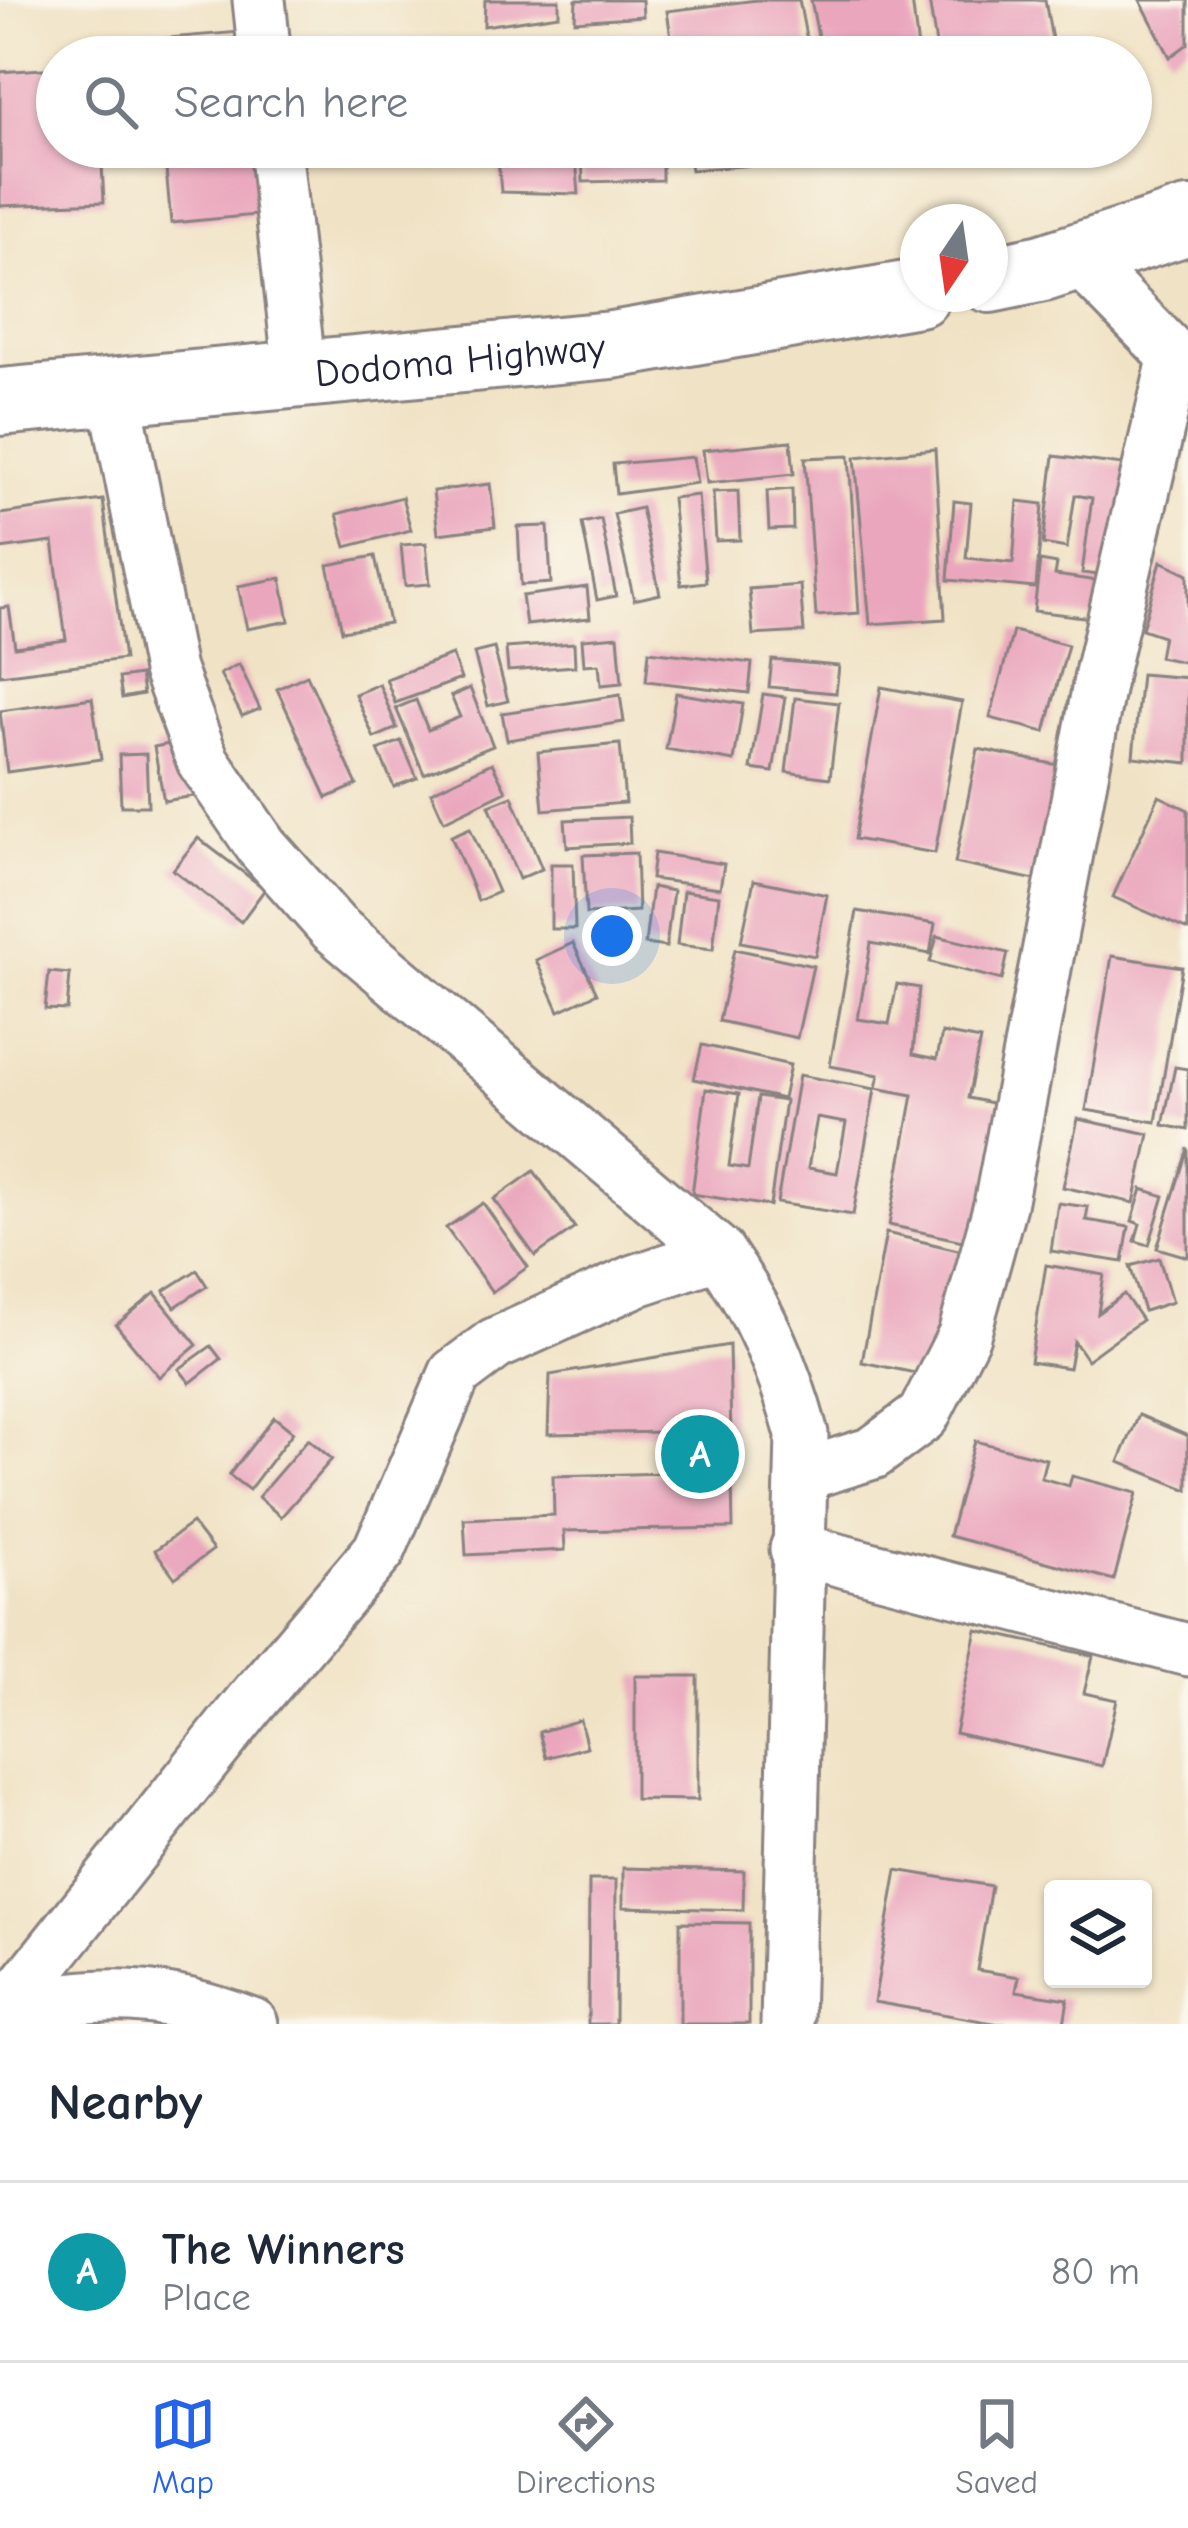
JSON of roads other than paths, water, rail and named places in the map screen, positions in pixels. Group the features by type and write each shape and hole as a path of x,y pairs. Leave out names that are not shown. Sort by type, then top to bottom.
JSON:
{"highway":[{"path":"1008,274 1188,221"},
{"name":"Dodoma Highway","path":"0,402 612,345 900,296"}],"street":[{"path":"259,0 263,36"},
{"path":"277,168 300,374"},
{"path":"802,1474 873,1454 923,1416 964,1335 1000,1205 1097,692 1181,365 1078,256"},
{"path":"114,391 169,670 203,761 262,848 334,928 719,1253 755,1305 782,1363 802,1434 787,2024"},
{"path":"4,2012 250,1703 380,1551 455,1374 495,1344 635,1281 719,1253"},
{"path":"796,1549 1188,1650"},
{"path":"4,2012 80,1994 139,1993 170,1997 252,2024"}],"place":[{"name":"The Winners","path":"700,1454"}]}
